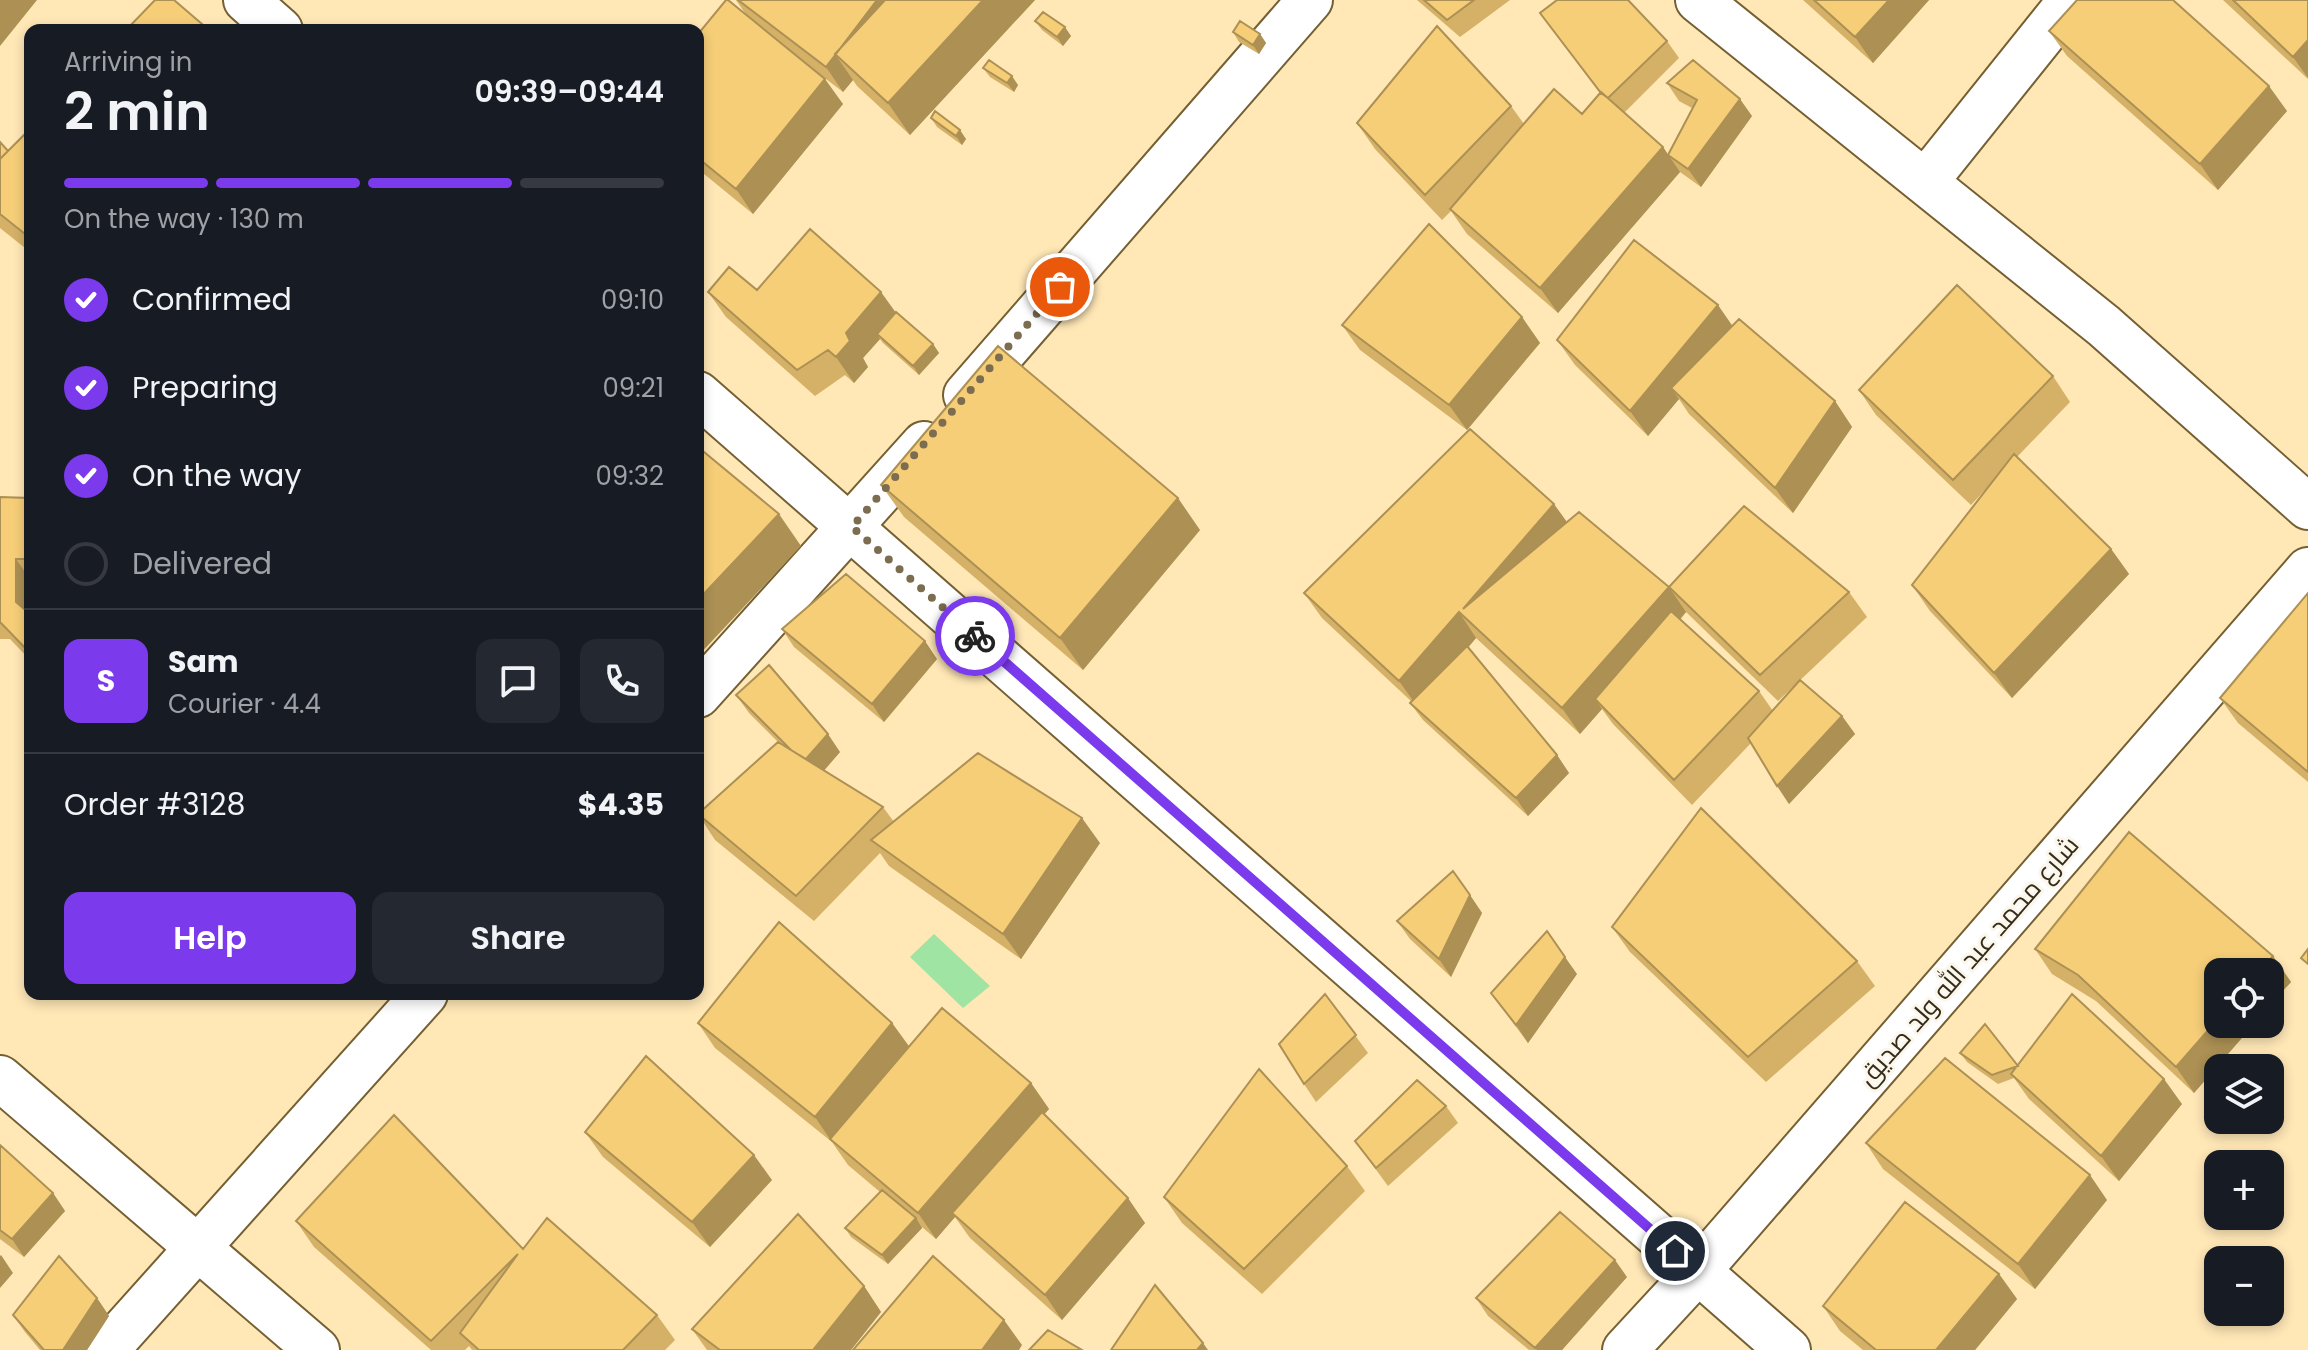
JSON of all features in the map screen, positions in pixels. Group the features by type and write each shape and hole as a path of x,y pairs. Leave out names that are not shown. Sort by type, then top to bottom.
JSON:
{"street":[{"path":"246,0 273,24"},
{"path":"704,688 852,527 1310,0"},
{"path":"1698,0 1781,70 1926,181 2104,326 2308,507"},
{"path":"1926,181 2071,0"},
{"path":"704,399 1788,1350"},
{"name":"شارع محمد عبد الله ولد صديق","path":"1625,1350 1698,1271 2308,570"},
{"path":"106,1350 420,1000"},
{"path":"0,1078 317,1350"}],"shaded area":[{"path":"934,934 990,986 963,1008 910,957"}],"building":[{"path":"155,0 174,0 202,24 132,24"},
{"path":"728,0 825,79 736,189 704,163 704,27"},
{"path":"738,0 877,0 826,67"},
{"path":"885,0 983,0 888,103 835,54"},
{"path":"1424,0 1474,0 1447,20"},
{"path":"1557,0 1628,0 1667,41 1608,98 1540,13"},
{"path":"1814,0 1889,0 1855,37"},
{"path":"2077,0 2173,0 2269,86 2200,164 2049,31"},
{"path":"2233,0 2308,0 2308,40 2293,57"},
{"path":"1043,12 1065,27 1057,37 1035,21"},
{"path":"1240,21 1260,34 1253,45 1233,32"},
{"path":"1437,26 1511,106 1425,195 1357,123"},
{"path":"989,60 1012,76 1007,83 983,68"},
{"path":"1693,60 1740,99 1688,169 1668,155 1697,100 1667,83"},
{"path":"1554,89 1582,114 1601,92 1663,147 1540,288 1450,209"},
{"path":"935,111 960,130 956,136 931,118"},
{"path":"24,135 24,233 0,214 0,159"},
{"path":"0,142 8,151 0,159"},
{"path":"1429,224 1522,317 1449,405 1342,325"},
{"path":"810,229 881,292 846,333 850,341 836,357 828,350 797,370 708,292 729,267 757,290"},
{"path":"1634,240 1718,305 1630,411 1557,340"},
{"path":"1957,285 2053,376 1953,480 1859,390"},
{"path":"896,312 933,344 913,366 877,334"},
{"path":"1739,319 1835,401 1775,488 1671,388"},
{"path":"998,346 1178,498 1060,638 881,485"},
{"path":"1470,429 1554,504 1463,609 1579,512 1669,587 1562,708 1459,612 1399,681 1304,593"},
{"path":"704,452 779,514 704,594"},
{"path":"2014,454 2111,549 1994,673 1912,585"},
{"path":"0,497 24,498 24,559 16,559 16,602 24,609 24,647 0,622"},
{"path":"1744,506 1849,592 1760,675 1669,587"},
{"path":"846,574 925,641 872,704 782,629"},
{"path":"2308,593 2308,772 2220,698"},
{"path":"1671,611 1759,691 1674,780 1595,699"},
{"path":"1467,646 1557,755 1516,798 1410,703"},
{"path":"769,665 828,734 806,759 791,750 736,695"},
{"path":"1800,680 1842,716 1777,786 1748,738"},
{"path":"778,742 883,807 796,896 704,819 704,809"},
{"path":"978,753 1082,818 1003,934 871,840"},
{"path":"1701,808 1857,961 1748,1057 1612,927"},
{"path":"2129,832 2273,956 2204,958 2204,1035 2176,1067 2078,975 2035,949"},
{"path":"1453,871 1470,895 1439,959 1397,921"},
{"path":"779,922 892,1023 815,1117 698,1023"},
{"path":"1547,931 1565,957 1516,1025 1491,993"},
{"path":"2308,949 2308,964 2301,958"},
{"path":"1325,994 1356,1035 1304,1084 1279,1044"},
{"path":"2072,994 2164,1079 2101,1156 2011,1074"},
{"path":"942,1008 1031,1083 918,1213 830,1139"},
{"path":"1985,1024 2018,1066 1992,1075 1960,1053"},
{"path":"646,1056 754,1155 692,1222 585,1132"},
{"path":"1945,1058 2090,1175 2018,1264 1866,1143"},
{"path":"1259,1069 1347,1166 1244,1269 1164,1197"},
{"path":"1417,1080 1446,1106 1376,1168 1355,1141"},
{"path":"1042,1112 1128,1198 1045,1295 952,1213"},
{"path":"394,1115 523,1249 547,1218 657,1315 623,1350 479,1350 460,1333 518,1254 431,1341 296,1221"},
{"path":"0,1145 53,1193 12,1239 0,1230"},
{"path":"882,1190 916,1218 882,1255 845,1228"},
{"path":"1905,1202 1999,1274 1936,1350 1876,1350 1823,1306"},
{"path":"1560,1212 1615,1260 1535,1348 1476,1298"},
{"path":"798,1214 864,1286 813,1350 720,1350 692,1329"},
{"path":"59,1256 97,1298 63,1350 44,1350 13,1315"},
{"path":"933,1256 1004,1320 982,1350 853,1350"},
{"path":"1155,1285 1203,1343 1197,1350 1111,1350"},
{"path":"1048,1330 1082,1350 1029,1350"}],"way so far":[{"path":"975,636 852,527 1060,287"}],"route":[{"path":"975,636 1675,1251"}]}
